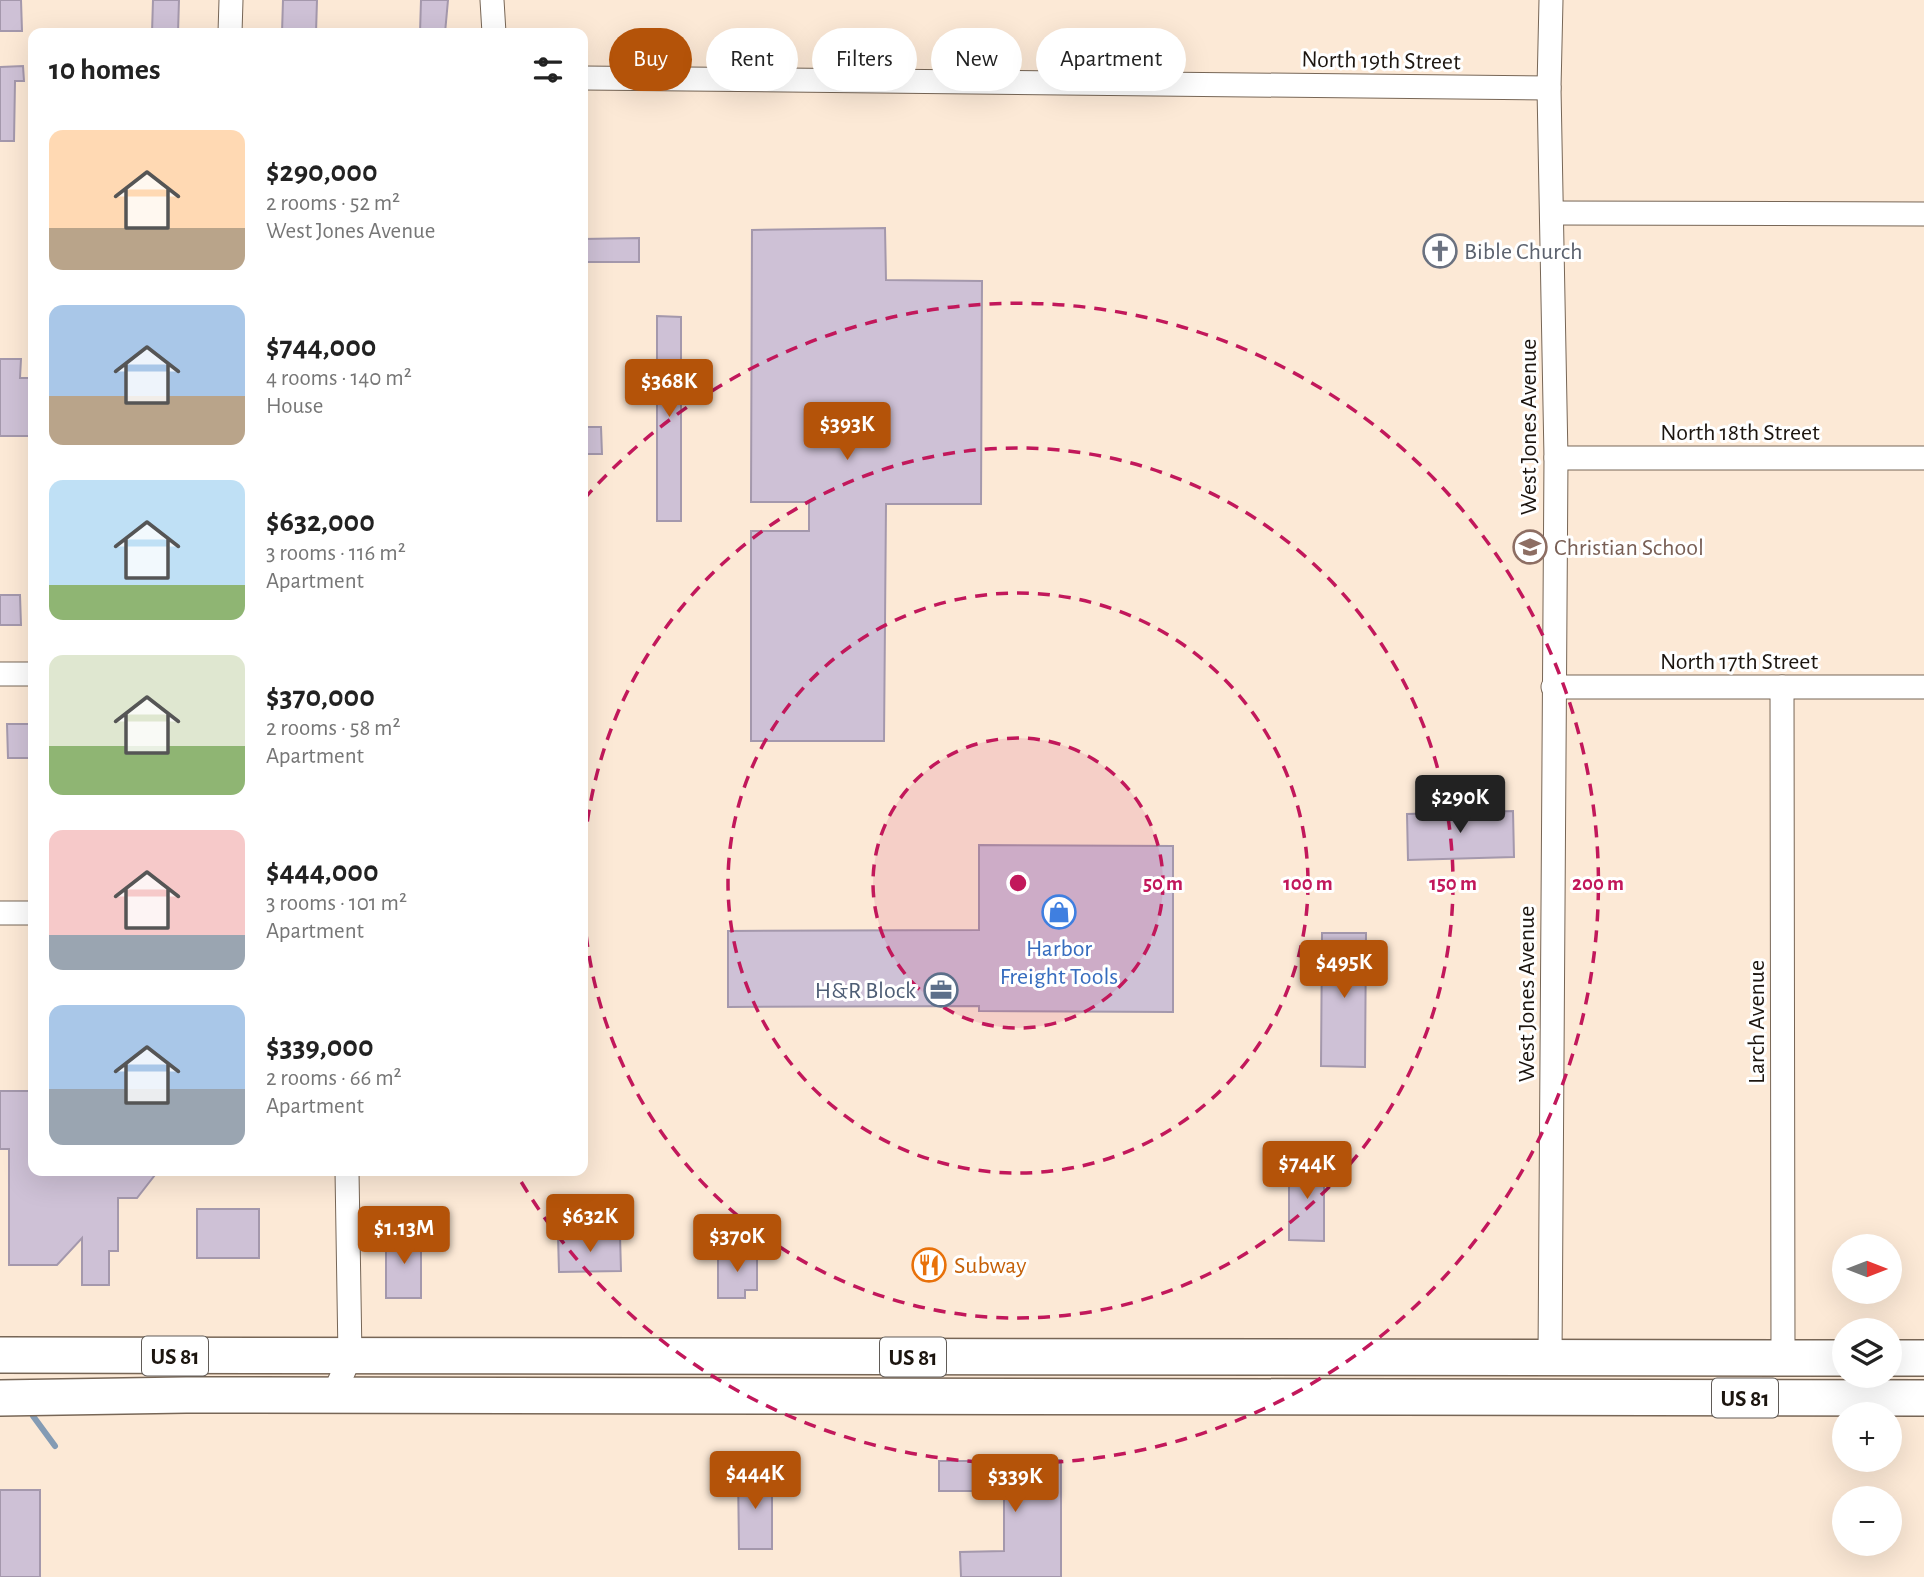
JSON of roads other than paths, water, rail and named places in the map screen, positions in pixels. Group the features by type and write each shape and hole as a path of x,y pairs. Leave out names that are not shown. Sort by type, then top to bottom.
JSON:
{"main road":[{"name":"US 81","path":"0,1356 1832,1358"},
{"path":"1271,1358 1271,1398"},
{"path":"1615,1358 1616,1398"},
{"path":"1902,1358 1924,1358"},
{"name":"US 81","path":"0,1398 186,1395 1924,1398"}],"street":[{"path":"230,28 231,0"},
{"path":"492,0 494,28"},
{"name":"West Jones Avenue","path":"1550,1358 1556,458 1549,88 1551,0"},
{"name":"North 19th Street","path":"588,78 1549,88"},
{"path":"1553,213 1924,214"},
{"name":"North 18th Street","path":"1556,458 1924,458"},
{"path":"0,674 28,674"},
{"name":"North 17th Street","path":"1553,687 1924,687"},
{"name":"Larch Avenue","path":"1782,687 1783,1358"},
{"path":"0,913 28,913"},
{"path":"333,1396 350,1357 347,1176"}],"waterway":[{"path":"33,1416 55,1446"}],"place":[{"name":"Bible Church","path":"1440,251"},
{"name":"Christian School","path":"1530,547"},
{"name":"Harbor Freight Tools","path":"1059,912"},
{"name":"H&R Block","path":"941,990"},
{"name":"Subway","path":"929,1265"}]}
